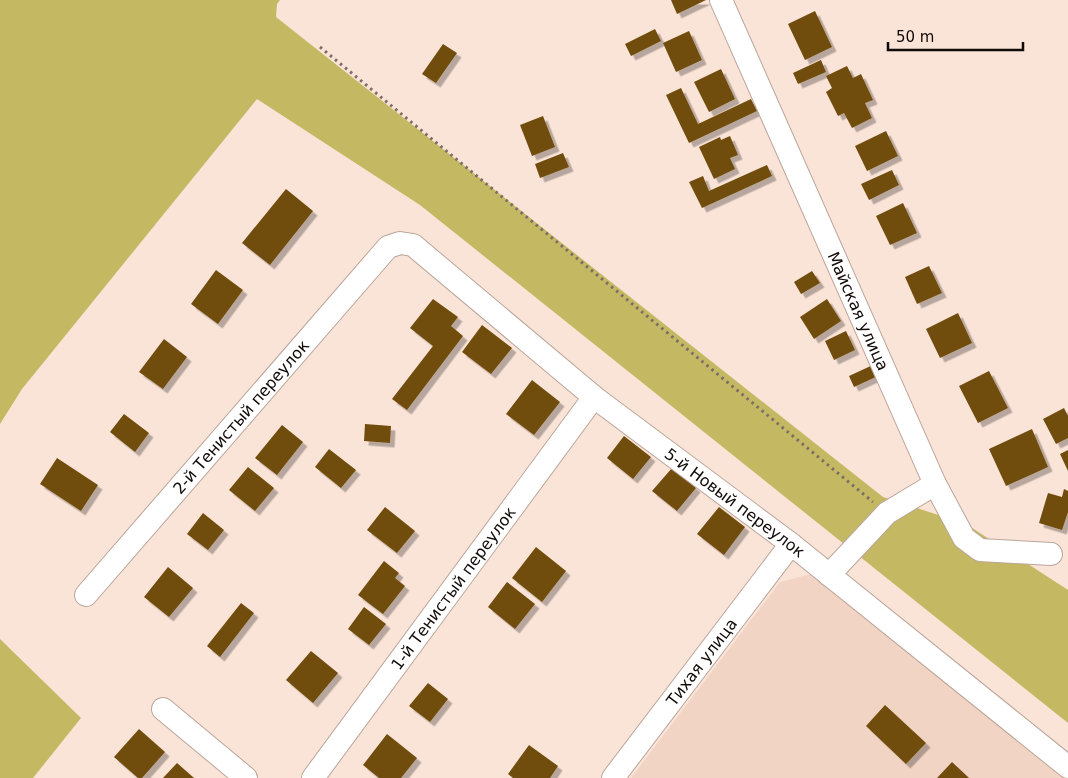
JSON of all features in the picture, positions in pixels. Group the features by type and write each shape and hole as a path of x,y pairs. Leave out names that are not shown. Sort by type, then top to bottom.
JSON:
{"street":[{"name":"Майская улица","path":"721,0 935,484 964,538 980,550 1051,554"},
{"name":"5-й Новый переулок","path":"400,243 413,245 594,397 791,544 1068,767"},
{"name":"2-й Тенистый переулок","path":"86,595 388,247 400,243"},
{"name":"1-й Тенистый переулок","path":"313,778 594,397"},
{"path":"829,575 887,513 935,484"},
{"name":"Тихая улица","path":"613,778 791,544"},
{"path":"163,709 246,778"}],"path":[{"path":"320,48 887,513"}],"shaded area":[{"path":"0,0 280,0 277,4 276,17 883,497 966,524 1068,590 1068,723 420,205 257,99 22,389 0,424"},
{"path":"811,574 1067,778 631,778 780,582"},
{"path":"0,639 81,718 33,778 0,778"}],"building":[{"path":"671,0 706,0 677,14"},
{"path":"815,11 832,47 805,60 788,24"},
{"path":"655,29 661,41 631,56 625,44"},
{"path":"689,31 702,60 676,72 663,43"},
{"path":"443,44 457,53 436,83 422,74"},
{"path":"821,60 826,72 798,84 793,73"},
{"path":"847,66 853,78 861,74 873,100 865,103 872,118 852,128 844,113 838,116 826,92 832,88 826,76"},
{"path":"721,69 735,99 709,112 694,82"},
{"path":"681,88 698,124 751,99 757,111 689,143 666,95"},
{"path":"543,116 555,147 532,156 520,125"},
{"path":"886,131 898,156 867,171 855,146"},
{"path":"730,136 738,155 730,158 735,169 714,179 699,147 720,137 721,140"},
{"path":"563,153 569,167 540,178 535,164"},
{"path":"767,165 772,176 702,208 689,182 703,176 709,191"},
{"path":"892,170 899,185 869,200 861,184"},
{"path":"286,189 313,211 270,265 242,243"},
{"path":"903,203 917,233 890,245 876,216"},
{"path":"929,266 942,293 917,304 905,277"},
{"path":"216,270 243,290 218,324 191,304"},
{"path":"812,271 820,283 801,294 794,282"},
{"path":"433,299 458,317 451,326 463,336 407,410 392,399 433,346 410,328"},
{"path":"827,299 841,321 814,339 800,317"},
{"path":"958,313 972,343 940,358 926,329"},
{"path":"482,325 512,348 491,374 462,352"},
{"path":"846,331 855,350 834,360 825,341"},
{"path":"164,339 187,357 163,389 139,372"},
{"path":"875,364 880,375 854,387 849,376"},
{"path":"989,371 1008,408 978,423 959,386"},
{"path":"532,380 560,402 534,435 506,414"},
{"path":"1064,408 1068,416 1068,438 1056,444 1043,419"},
{"path":"124,414 149,433 135,452 110,432"},
{"path":"365,424 391,426 390,443 364,441"},
{"path":"282,425 303,442 277,475 255,458"},
{"path":"1032,429 1048,467 1006,486 989,449"},
{"path":"624,436 651,457 633,479 607,458"},
{"path":"329,449 356,470 341,488 315,467"},
{"path":"1068,450 1068,471 1060,454"},
{"path":"57,458 98,485 81,511 40,484"},
{"path":"248,467 274,488 255,511 229,490"},
{"path":"672,468 696,488 677,511 652,491"},
{"path":"1064,489 1068,491 1068,512 1062,530 1039,523 1048,493 1062,497"},
{"path":"385,507 415,531 397,553 367,530"},
{"path":"719,507 745,527 724,555 697,534"},
{"path":"203,513 224,530 208,550 187,534"},
{"path":"536,547 566,571 542,602 512,578"},
{"path":"384,561 399,573 395,578 405,586 383,614 358,595"},
{"path":"168,567 193,588 169,617 144,597"},
{"path":"507,582 535,604 515,629 488,607"},
{"path":"241,603 254,613 220,657 207,646"},
{"path":"364,607 386,624 369,645 348,629"},
{"path":"311,651 338,673 313,703 286,680"},
{"path":"428,683 448,699 430,722 409,706"},
{"path":"885,705 926,743 906,764 866,726"},
{"path":"139,729 165,752 142,778 138,778 114,757"},
{"path":"387,734 417,758 401,778 379,778 363,765"},
{"path":"529,745 558,766 550,778 513,778 508,774"},
{"path":"952,762 969,778 937,778"},
{"path":"177,763 194,778 163,778"}]}
